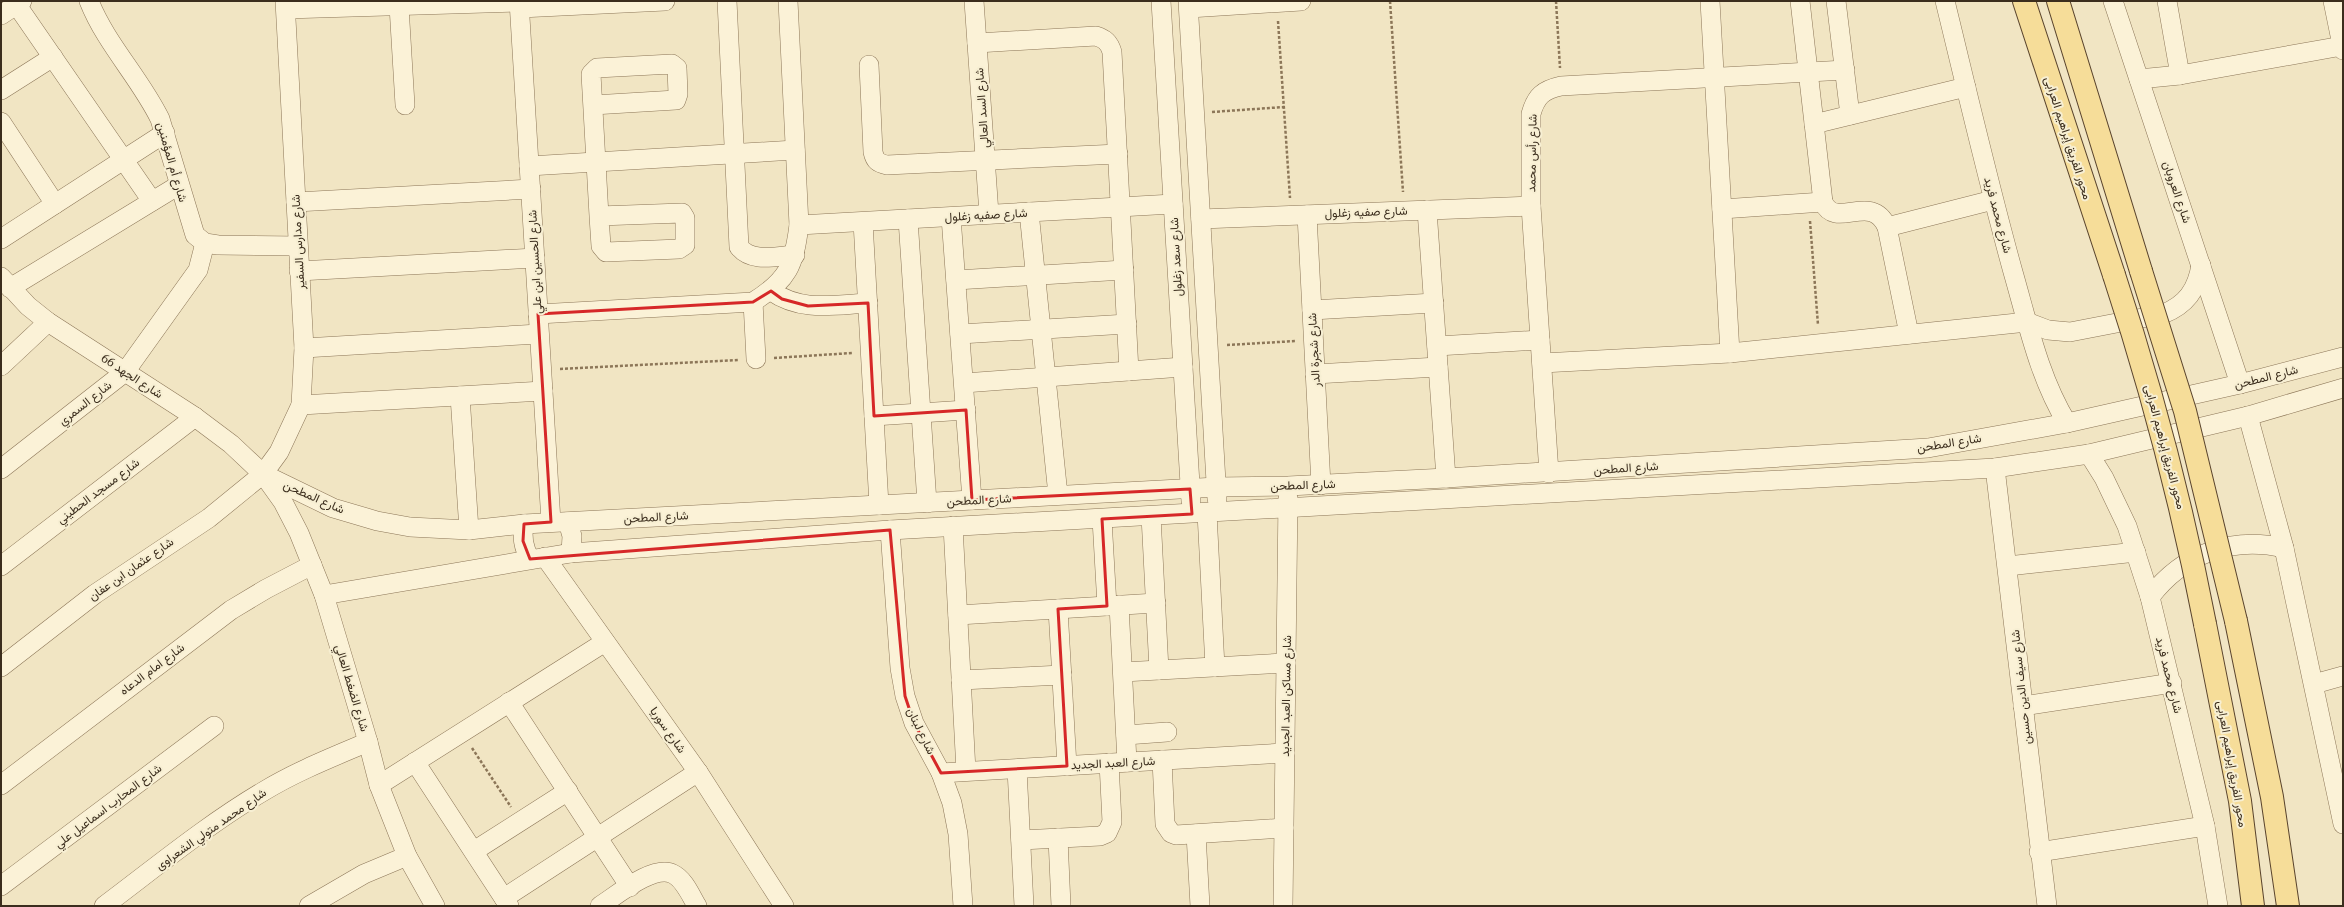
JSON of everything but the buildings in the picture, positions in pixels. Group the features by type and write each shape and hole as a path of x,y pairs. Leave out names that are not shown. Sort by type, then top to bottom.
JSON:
{"main road":[{"name":"محور الفريق إبراهيم العرابى","path":"2024,1 2136,344 2170,462 2205,624 2240,801 2253,906"},
{"path":"2058,1 2185,411 2236,621 2272,797 2288,906"}],"street":[{"name":"شارع أم المؤمنين","path":"89,1 108,38 153,105 165,134 195,235 205,243"},
{"path":"285,5 399,6 665,1"},
{"path":"727,1 739,247 744,254 752,257 795,255"},
{"path":"538,314 753,302 771,291 786,274 795,255 799,225 788,1"},
{"name":"شارع السد العالي","path":"974,1 989,214"},
{"name":"شارع سعد زغلول","path":"1161,1 1190,488 1206,513"},
{"path":"1215,667 1206,513 1217,487 1188,4 1301,1"},
{"path":"1710,1 1730,353"},
{"path":"1800,1 1814,124 1816,202"},
{"path":"1836,1 1850,115"},
{"name":"شارع محمد فريد","path":"1944,1 1993,200 2027,322 2050,393 2067,423"},
{"name":"شارع العروبان","path":"2113,1 2240,384"},
{"path":"2167,1 2180,76"},
{"path":"2139,79 2180,76 2343,48 2333,1"},
{"name":"شارع الحسين ابن علي","path":"520,4 541,370 559,522 572,536 571,554"},
{"path":"13,5 53,57 152,201"},
{"name":"شارع مدارس السفير","path":"263,474 285,441 301,405 304,348 285,5"},
{"path":"399,6 405,105"},
{"path":"977,43 1096,36 1104,38 1110,44 1112,52 1118,154 1129,371"},
{"path":"1,90 53,57"},
{"path":"869,65 873,152 874,159 880,164 887,165 1118,154"},
{"name":"شارع رأس محمد","path":"1549,473 1531,206 1531,114 1535,100 1546,89 1561,86 1844,70"},
{"path":"1814,124 1966,87"},
{"path":"593,105 599,216"},
{"path":"1,122 55,204"},
{"path":"1,239 165,134"},
{"path":"530,166 795,150"},
{"path":"4,288 179,185"},
{"path":"296,202 531,189"},
{"path":"1887,227 1993,200"},
{"path":"1722,209 1816,202 1832,212 1874,211 1883,218 1887,227 1909,334"},
{"name":"شارع صفيه زغلول","path":"799,225 1173,204"},
{"name":"شارع صفيه زغلول","path":"1201,219 1531,206"},
{"path":"1427,210 1446,478"},
{"path":"1029,212 1058,495"},
{"name":"شارع شجرة الدر","path":"1299,215 1312,310 1321,485"},
{"path":"951,217 972,500"},
{"path":"908,219 926,503"},
{"path":"863,222 879,505"},
{"path":"205,243 218,245 298,246"},
{"name":"شارع السمري","path":"1,469 125,372 198,270 205,243"},
{"path":"299,271 535,258"},
{"path":"1542,362 1730,353 2027,322 2048,330 2070,332 2163,314 2181,304 2189,297 2200,277 2201,265"},
{"path":"956,280 1124,270"},
{"name":"شارع الجهد 66","path":"4,288 48,322 195,417 231,444 263,474"},
{"path":"771,291 788,301 808,306 868,303"},
{"path":"753,302 756,359"},
{"path":"1312,310 1434,303"},
{"path":"1,366 48,322"},
{"path":"960,334 1127,324"},
{"path":"304,348 539,334"},
{"path":"1437,346 1540,340"},
{"name":"شارع المطحن","path":"263,474 333,508 377,521 410,527 469,530 524,524 1190,488 1321,485 1549,473 1928,448 2067,423 2240,384 2343,358"},
{"path":"964,383 1183,367"},
{"path":"1315,374 1438,367"},
{"name":"شارع المطحن","path":"324,595 537,558 571,554 953,526 1288,509 1995,468 2089,454 2248,416 2343,388"},
{"path":"301,405 543,391"},
{"path":"460,396 469,530"},
{"path":"874,416 966,410"},
{"path":"2248,416 2284,548 2343,824"},
{"name":"شارع مسجد الحطيني","path":"1,566 195,417"},
{"name":"شارع محمد فريد","path":"2089,454 2116,502 2136,552 2150,597 2206,826 2218,906"},
{"name":"شارع سيف الدين حسين","path":"1995,468 2008,566 2039,852 2047,906"},
{"name":"شارع الضغط العالي","path":"263,474 286,509 324,595 368,742 379,785 408,856 434,906"},
{"name":"شارع عثمان ابن عفان","path":"1,667 126,571 210,518 263,474"},
{"name":"شارع مساكن العبد الجديد","path":"1283,906 1288,486"},
{"path":"1151,516 1159,670"},
{"path":"1021,840 1100,836 1111,828 1118,763 1126,735 1123,672 1102,518"},
{"name":"شارع سوريا","path":"524,524 523,541 605,642 698,772 784,906"},
{"path":"953,526 966,771"},
{"name":"شارع لبنان","path":"890,530 900,668 905,696 914,723 941,773 952,803 958,834 963,906"},
{"path":"2150,597 2170,574 2195,557 2209,551 2224,546 2254,543 2284,548"},
{"path":"2008,566 2136,552"},
{"name":"شارع امام الدعاه","path":"1,785 231,610 266,588 312,565"},
{"path":"958,614 1156,603"},
{"path":"1058,609 1067,766"},
{"path":"379,785 605,642"},
{"path":"1123,672 1286,663"},
{"path":"961,680 1062,675"},
{"path":"2314,684 2343,676"},
{"path":"2022,706 2172,683"},
{"path":"509,702 630,887"},
{"name":"شارع المحارب اسماعيل علي","path":"1,886 214,726"},
{"path":"1126,735 1168,732"},
{"name":"شارع محمد متولي الشعراوى","path":"104,906 215,823 263,791 315,764 368,742"},
{"name":"شارع العبد الجديد","path":"941,773 1285,753"},
{"path":"1162,760 1167,829 1176,835 1284,828"},
{"path":"415,762 507,902 598,838 698,772"},
{"path":"1017,768 1024,906"},
{"path":"474,852 568,791"},
{"path":"2039,852 2206,826"},
{"path":"1196,834 1200,906"},
{"path":"1058,838 1061,906"},
{"path":"309,906 364,874 408,856"},
{"path":"600,906 652,874 663,871 674,874 697,906"}],"path":[{"path":"1390,1 1404,211"},
{"path":"1556,1 1561,86"},
{"path":"1277,2 1284,107 1299,215"},
{"path":"1195,113 1284,107"},
{"path":"1816,202 1819,344"},
{"path":"1208,346 1313,340"},
{"path":"541,370 870,352"},
{"path":"462,732 520,822"}],"highlighted area":[{"path":"771,291 782,299 808,306 868,303 874,416 966,410 972,500 1190,489 1192,514 1102,519 1107,606 1058,609 1067,766 941,773 914,723 905,696 890,530 530,559 523,541 524,524 551,522 538,314 753,302"}]}
